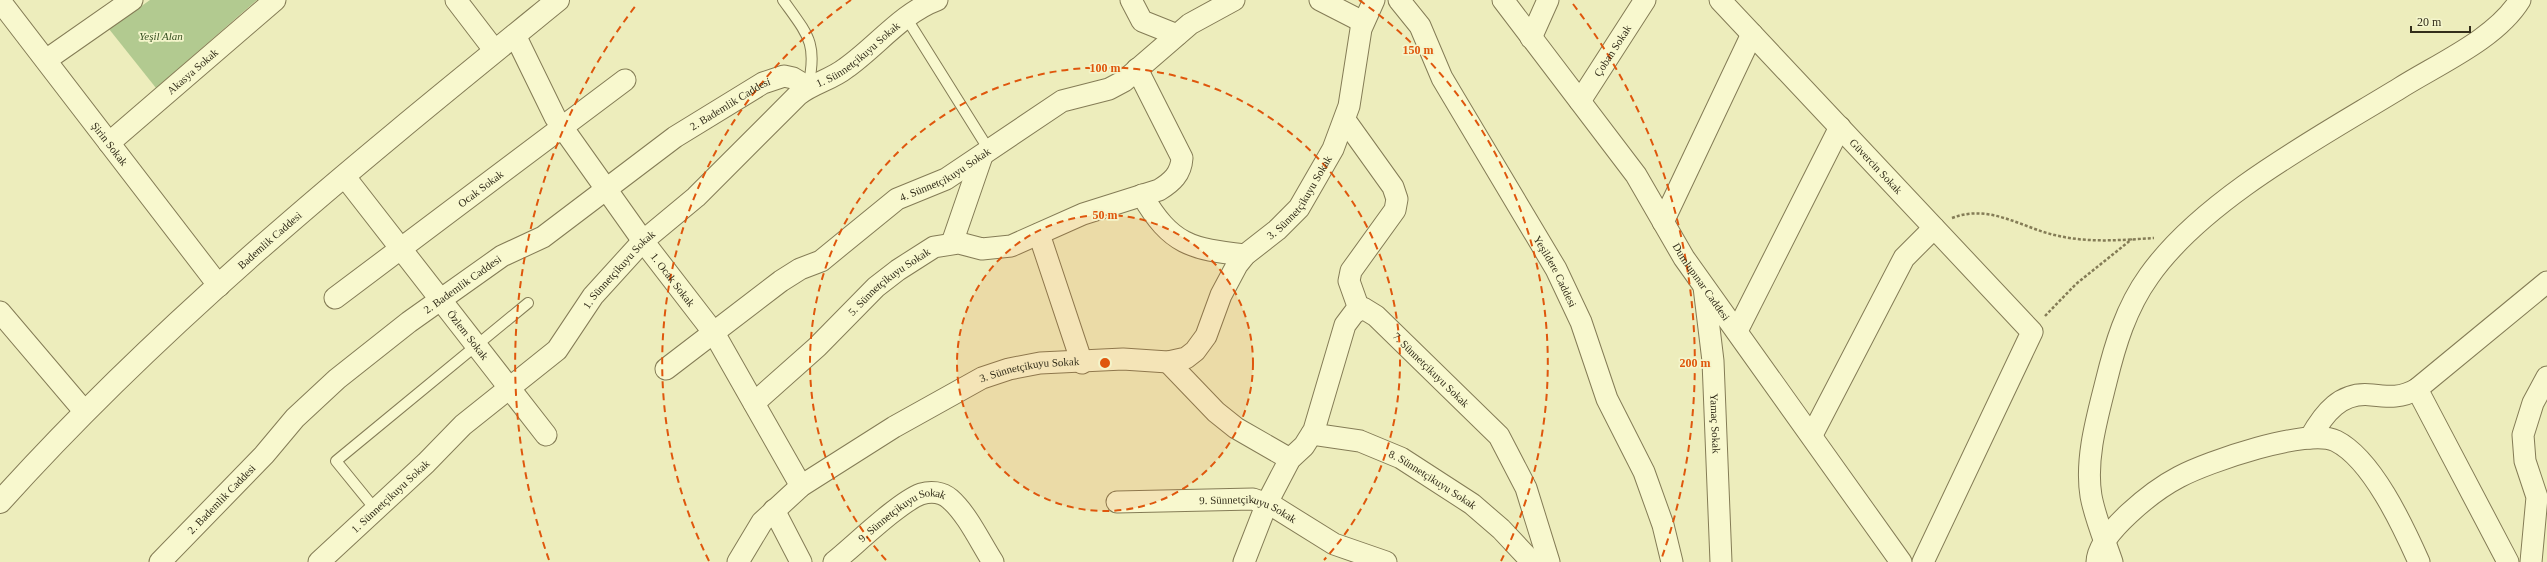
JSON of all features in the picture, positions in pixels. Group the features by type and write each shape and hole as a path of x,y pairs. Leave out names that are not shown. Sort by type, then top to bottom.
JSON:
{"street":[{"path":"46,60 132,0"},
{"name":"Akasya Sokak","path":"110,143 275,0"},
{"path":"456,0 495,51"},
{"name":"Bademlik Caddesi","path":"0,502 85,412 219,286 345,177 558,0"},
{"name":"1. Sünnetçikuyu Sokak","path":"319,562 426,463 463,425 510,388 564,342 593,296 643,241 696,197 808,87 847,68 922,7 937,0"},
{"path":"1131,0 1142,21 1177,35"},
{"name":"4. Sünnetçikuyu Sokak","path":"666,369 781,281 800,269 820,260 894,202 946,179 1062,101 1109,89 1124,81 1177,35 1204,15 1234,0"},
{"path":"1320,0 1363,22"},
{"name":"3. Sünnetçikuyu Sokak","path":"738,562 752,536 774,510 801,486 894,427 982,378 1023,366 1055,362 1082,363 1123,359 1168,362 1186,358 1201,345 1228,278 1245,255 1277,230 1299,208 1324,167 1345,120 1352,90 1357,44 1363,22 1374,0"},
{"name":"Yeşildere Caddesi","path":"1399,0 1420,26 1442,78 1556,269 1580,322 1607,399 1644,472 1663,525 1672,562"},
{"name":"Dumlupınar Caddesi","path":"1503,0 1636,175 1663,222 1704,285 1812,434 1901,562"},
{"path":"1531,38 1548,0"},
{"name":"Çoban Sokak","path":"1580,101 1645,0"},
{"name":"Güvercin Sokak","path":"1720,0 2032,332"},
{"path":"2112,562 2092,497 2090,470 2098,414 2112,354 2124,321 2138,292 2160,260 2183,236 2220,205 2294,153 2476,41 2507,18 2520,0"},
{"name":"Şirin Sokak","path":"0,1 219,286"},
{"path":"1663,222 1752,34"},
{"name":"1. Ocak Sokak","path":"515,35 562,128 643,241 714,333 801,486"},
{"name":"5. Sünnetçikuyu Sokak","path":"754,403 817,347 876,288 898,270 934,247 952,243 982,249 997,249 1011,246 1083,214 1159,190 1169,184 1178,175 1182,158 1137,69"},
{"name":"2. Bademlik Caddesi","path":"160,562 264,456 295,418 317,396 440,300 502,256 543,237 675,138 763,83 784,76 793,78 808,87"},
{"name":"Ocak Sokak","path":"335,298 626,80"},
{"path":"1244,562 1267,503 1290,459 1312,434 1344,329 1359,309 1349,281 1351,271 1395,210 1397,199 1393,187 1345,120"},
{"path":"1737,331 1840,127"},
{"path":"952,243 986,153"},
{"name":"Özlem Sokak","path":"345,177 546,435"},
{"path":"1142,195 1157,218 1175,237 1204,250 1245,255"},
{"path":"1812,434 1898,269 1915,245 1934,228"},
{"path":"1039,234 1082,363"},
{"path":"2310,438 2327,413 2342,400 2362,394 2392,397 2417,389 2547,282"},
{"name":"Yamaç Sokak","path":"1704,285 1713,361 1721,562"},
{"name":"7. Sünnetçikuyu Sokak","path":"1359,309 1367,309 1371,312 1499,436 1526,488 1549,562"},
{"path":"0,312 85,412"},
{"path":"1923,562 2032,332"},
{"path":"1168,362 1216,412 1236,428 1290,459"},
{"path":"2531,562 2537,498 2525,461 2523,435 2530,409 2547,377"},
{"path":"2417,389 2508,562"},
{"name":"8. Sünnetçikuyu Sokak","path":"1312,434 1360,441 1401,458 1472,504 1501,529 1532,562"},
{"path":"2097,562 2105,539 2130,514 2178,477 2202,466 2279,443 2319,436 2335,440 2351,451 2365,465 2398,518 2419,562"},
{"name":"9. Sünnetçikuyu Sokak","path":"834,562 904,504 920,495 936,493 943,494 954,504 993,562"},
{"name":"9. Sünnetçikuyu Sokak","path":"1117,502 1240,498 1267,503 1334,544 1375,560"},
{"path":"774,510 801,562"}],"lane":[{"path":"783,0 808,36 813,52 813,63 808,87"},
{"path":"907,19 986,153"},
{"path":"375,509 336,461 528,303"}],"path":[{"path":"1934,228 1960,215 1988,214 2005,217 2059,236 2106,240 2183,236"},
{"path":"2032,332 2066,294 2132,239"}],"green space":[{"name":"Yeşil Alan","path":"150,0 257,0 156,88 109,29"}]}
